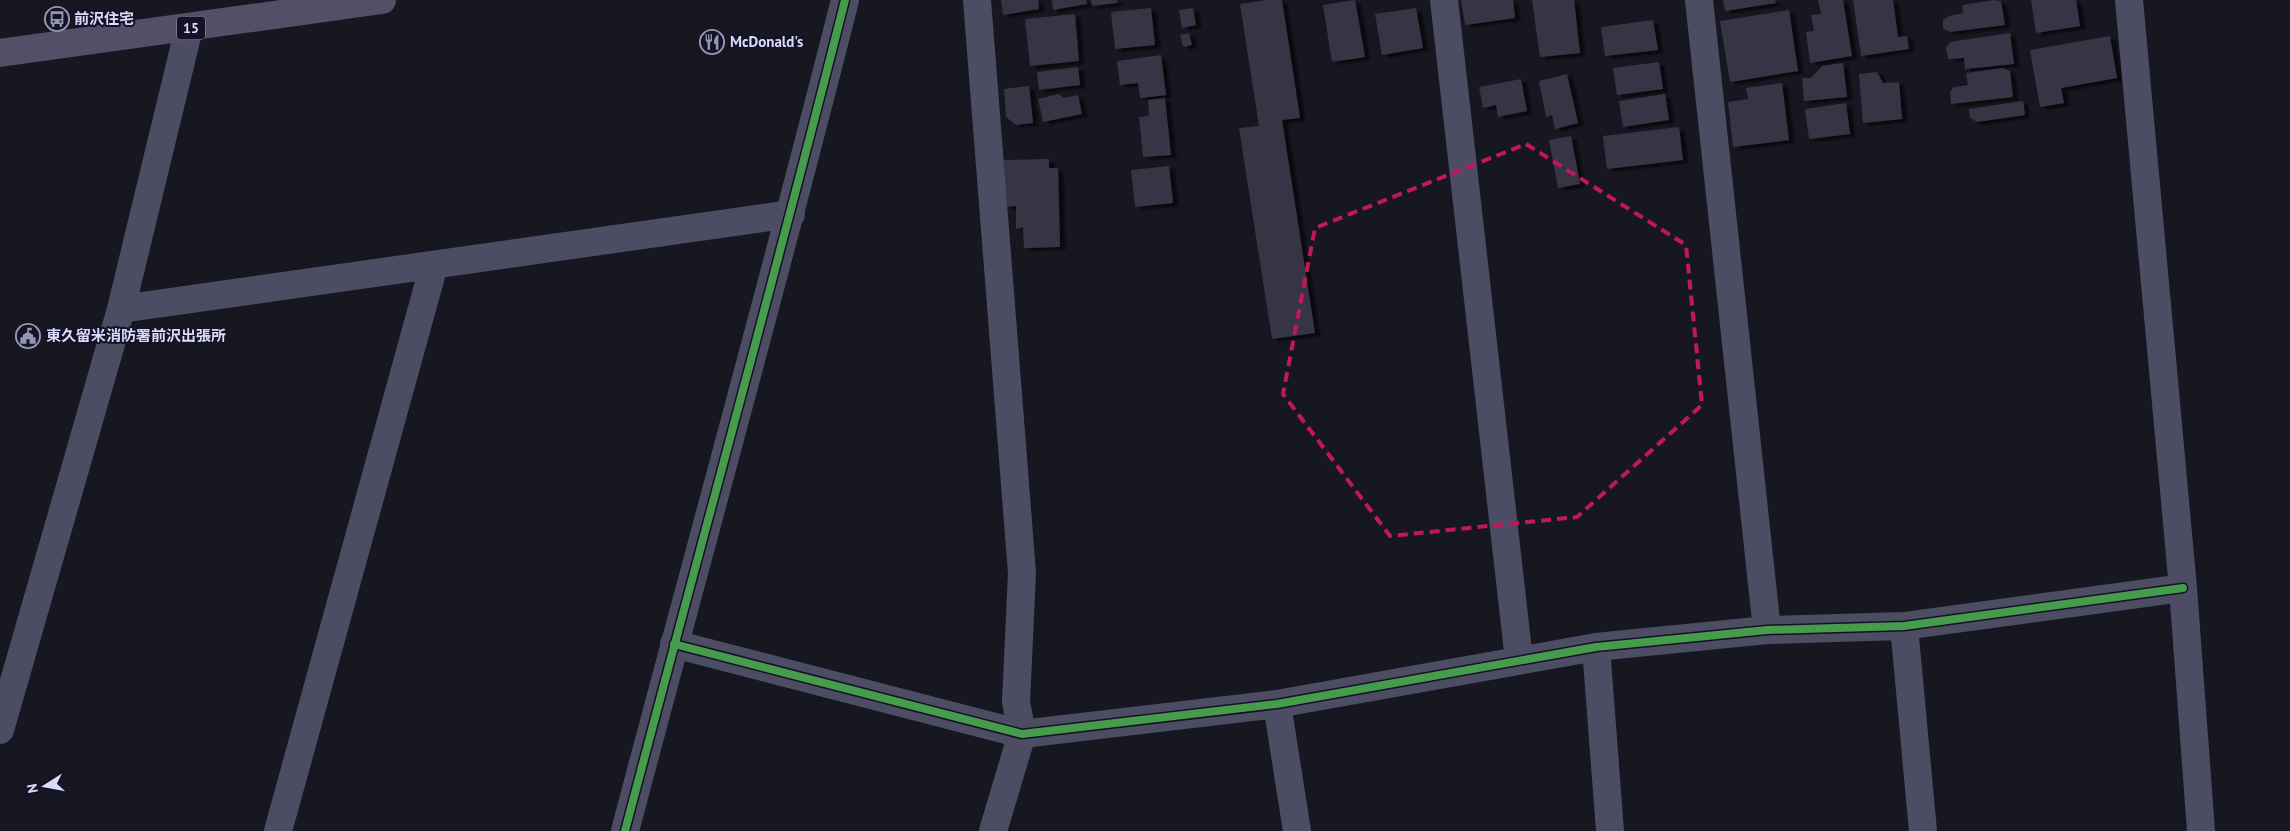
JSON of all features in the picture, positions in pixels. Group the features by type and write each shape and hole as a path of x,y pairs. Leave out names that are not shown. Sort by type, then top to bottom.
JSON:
{"main road":[{"name":"15","path":"0,53 189,28 276,8 382,0"}],"street":[{"path":"625,831 791,214 845,0"},
{"path":"977,0 1022,573 1016,702 1022,734 993,831"},
{"path":"1444,0 1519,660"},
{"path":"1699,0 1767,630"},
{"path":"2129,0 2183,588 2201,831"},
{"path":"0,730 121,309 189,28"},
{"path":"121,309 791,214"},
{"path":"278,831 434,265"},
{"path":"674,644 1022,734 1277,704 1596,647 1767,630 1904,626 2183,588"},
{"path":"1904,626 1923,831"},
{"path":"1596,647 1610,831"},
{"path":"1277,704 1297,831"}],"highlighted area":[{"path":"1526,144 1686,245 1702,405 1577,517 1390,536 1283,394 1315,228"}],"building":[{"path":"1001,0 1038,0 1039,9 1003,15"},
{"path":"1052,0 1086,0 1087,4 1053,10"},
{"path":"1091,0 1117,0 1117,3 1092,6"},
{"path":"1266,0 1282,0 1300,118 1282,120 1315,333 1272,339 1239,128 1259,126 1240,4"},
{"path":"1355,0 1365,57 1332,62 1323,5"},
{"path":"1461,0 1513,0 1515,18 1465,25"},
{"path":"1532,0 1574,0 1580,53 1540,57"},
{"path":"1723,0 1775,0 1776,3 1725,11"},
{"path":"1818,0 1843,0 1852,56 1810,63 1806,32 1814,31 1811,15 1821,14"},
{"path":"1853,0 1893,0 1898,37 1907,36 1909,49 1861,56"},
{"path":"1994,0 2001,1 2005,25 1950,32 1943,28 1943,20 1949,16 1963,13 1962,5"},
{"path":"2031,0 2076,0 2080,26 2036,33"},
{"path":"1151,8 1155,45 1115,49 1111,12"},
{"path":"1193,8 1196,25 1182,28 1179,10"},
{"path":"1416,8 1423,48 1382,55 1375,14"},
{"path":"1789,10 1798,71 1730,82 1720,21"},
{"path":"1075,14 1079,61 1030,66 1025,19"},
{"path":"1653,20 1658,50 1605,56 1601,27"},
{"path":"1189,33 1192,45 1183,47 1180,35"},
{"path":"2010,33 2014,64 1965,69 1964,58 1948,59 1946,48 1950,42"},
{"path":"2110,36 2117,78 2061,88 2064,103 2040,107 2030,50"},
{"path":"1161,55 1166,95 1140,98 1138,83 1120,85 1117,61"},
{"path":"1659,62 1663,89 1617,95 1613,68"},
{"path":"1843,63 1847,97 1804,101 1802,78 1811,78 1822,66"},
{"path":"1078,67 1080,85 1039,90 1037,72"},
{"path":"2003,68 2010,71 2013,97 1951,104 1950,92 1954,87 1968,85 1966,73"},
{"path":"1877,72 1883,83 1899,82 1902,119 1863,123 1859,74"},
{"path":"1567,74 1578,123 1555,129 1552,115 1546,117 1539,81"},
{"path":"1521,79 1527,111 1498,117 1496,105 1483,108 1479,87"},
{"path":"1782,83 1789,140 1733,147 1728,102 1748,99 1746,88"},
{"path":"1029,86 1033,123 1016,125 1006,117 1004,89"},
{"path":"1059,94 1064,98 1078,95 1082,114 1043,122 1038,99"},
{"path":"1665,94 1669,120 1623,127 1619,101"},
{"path":"1165,98 1171,155 1143,157 1139,117 1149,116 1148,100"},
{"path":"2023,101 2025,115 1977,122 1970,118 1969,109"},
{"path":"1846,103 1850,134 1809,139 1805,109"},
{"path":"1679,127 1683,160 1607,169 1603,136"},
{"path":"1571,136 1580,184 1558,188 1549,140"},
{"path":"1049,159 1049,168 1058,168 1060,247 1024,248 1023,227 1016,229 1016,206 1005,207 1004,160"},
{"path":"1169,166 1173,203 1135,207 1131,170"}],"cycle path":[{"path":"625,831 764,312 845,0"},
{"path":"674,644 1022,734 1277,704 1596,647 1767,630 1904,626 2183,588"}],"place":[{"name":"前沢住宅","path":"57,19"},
{"name":"McDonald's","path":"712,42"},
{"name":"東久留米消防署前沢出張所","path":"28,336"}]}
